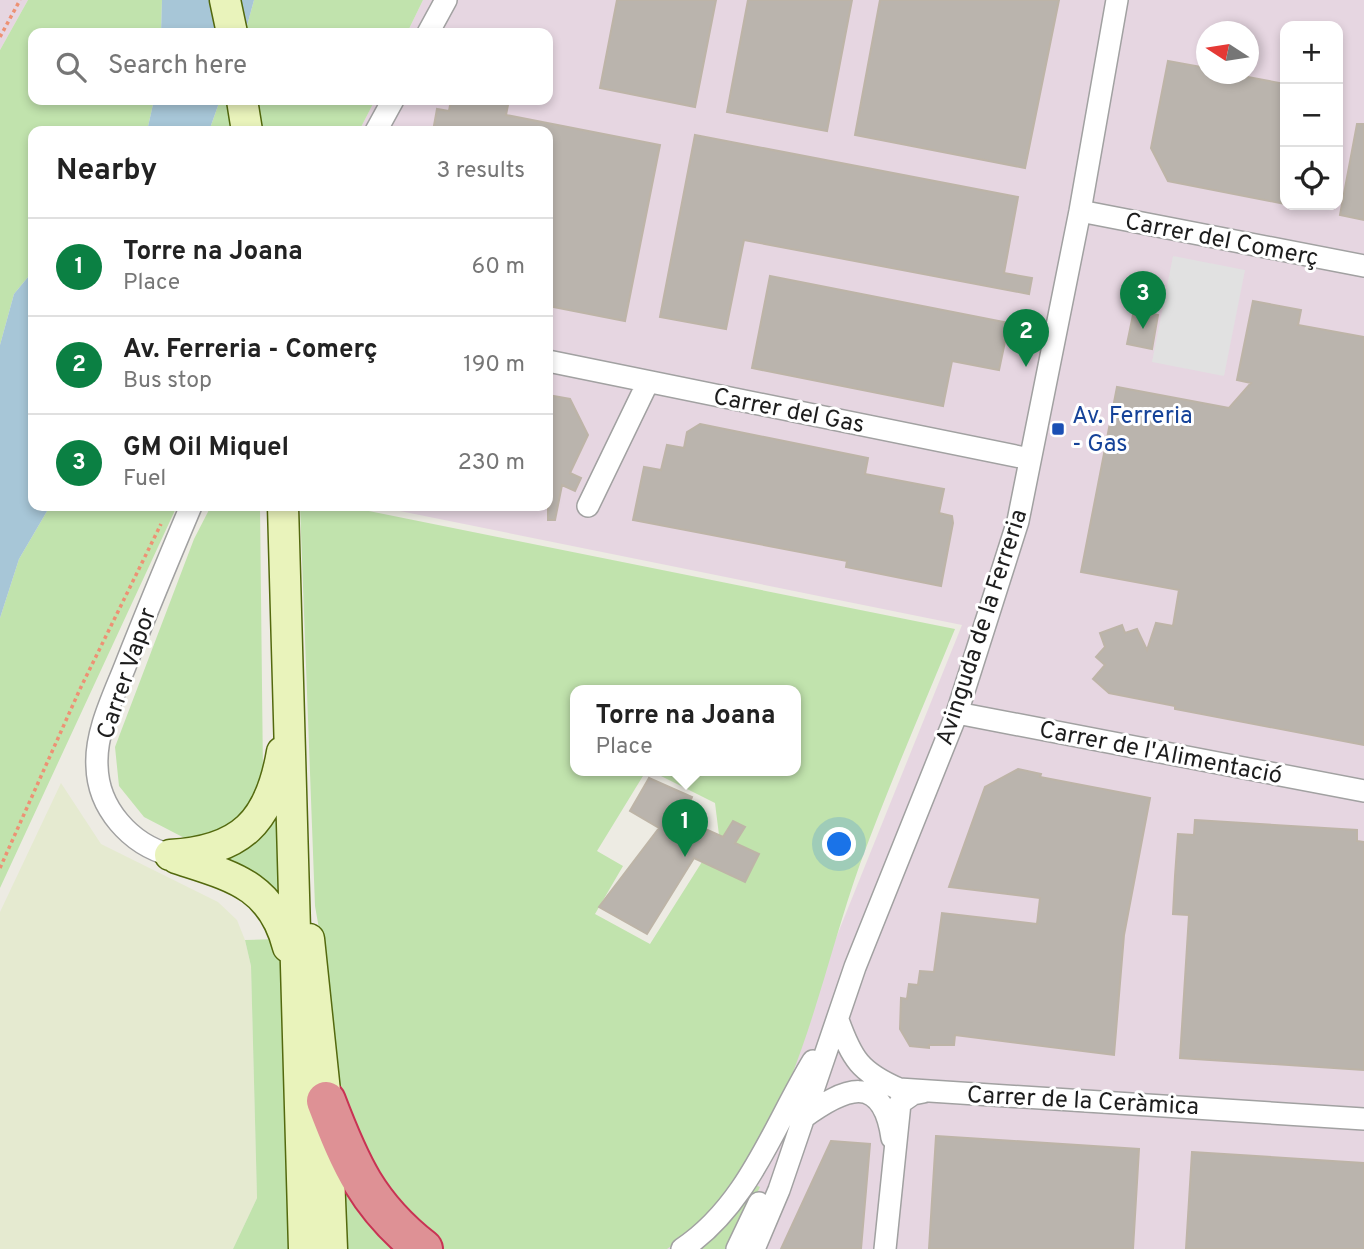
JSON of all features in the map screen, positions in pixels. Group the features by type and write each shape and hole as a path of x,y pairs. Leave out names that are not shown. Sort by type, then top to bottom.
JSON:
{"highway":[{"path":"326,1101 358,1180 386,1217 422,1249"}],"main road":[{"path":"225,0 231,28"},
{"path":"244,105 246,126"},
{"path":"282,511 295,846 295,974 304,1249"},
{"path":"170,855 192,854 224,845 238,838 259,818 276,781 289,682"},
{"path":"295,846 315,973 326,1101 332,1249"},
{"path":"170,855 230,877 267,900 281,923 295,974"}],"street":[{"path":"431,28 446,0"},
{"name":"Avinguda de la Ferreria","path":"791,1151 855,967 957,713 1018,521 1080,211 1117,0"},
{"path":"379,126 390,105"},
{"name":"Carrer del Comerç","path":"1080,211 1364,266"},
{"name":"Carrer del Gas","path":"553,362 1030,459"},
{"path":"588,506 648,382"},
{"name":"Carrer Vapor","path":"170,855 146,846 120,824 104,797 96,763 103,729 116,690 189,511"},
{"name":"Carrer de l'Alimentació","path":"957,713 1364,791"},
{"path":"682,1249 723,1215 738,1194 838,1020"},
{"name":"Carrer de la Ceràmica","path":"838,1020 848,1050 865,1071 899,1089 1364,1119"},
{"path":"803,1118 839,1094 860,1091 876,1097 884,1108 894,1150"},
{"path":"885,1249 900,1103 912,1094 932,1091"},
{"path":"737,1249 767,1186 791,1151"},
{"path":"754,1249 791,1151"}],"path":[{"path":"0,37 20,0"},
{"path":"0,868 151,539 169,512 179,511"}],"shaded area":[{"path":"0,0 28,0 0,50"},
{"path":"423,0 1364,0 1364,1249 649,1249 801,1025 962,625 400,511 553,511 553,126 362,126 372,105 553,105 553,28 409,28"},
{"path":"1173,256 1245,270 1224,376 1152,362"}],"green space":[{"path":"28,0 162,0 161,28 28,28 28,105 153,105 148,126 28,126 28,277 14,294 0,345 0,50"},
{"path":"254,0 423,0 409,28 246,28"},
{"path":"218,105 372,105 362,126 211,126"},
{"path":"47,511 175,511 0,888 0,618 19,559"},
{"path":"208,511 260,511 263,774 260,804 235,826 196,844 144,817 119,786 115,747 194,539"},
{"path":"300,511 369,511 955,629 860,864 811,1021 770,1126 742,1174 708,1215 667,1249 444,1249 393,1208 339,1095 332,1003 315,906","holes":["570,685 801,685 801,776 661,776 715,803 719,835 650,944 595,914 623,866 597,851 643,776 570,776"]},
{"path":"61,783 101,844 218,902 237,920 245,940 251,966 257,1198 233,1249 0,1249 0,912"},
{"path":"277,805 283,905 254,872 217,862"},
{"path":"277,939 282,970 292,1249 233,1249 257,1198 251,966 245,940"},
{"path":"341,1183 402,1249 342,1249"},
{"path":"755,1185 760,1187 729,1249 696,1249 741,1207"}],"water":[{"path":"162,0 254,0 246,28 161,28"},
{"path":"153,105 218,105 211,126 148,126"},
{"path":"28,277 28,511 47,511 19,559 0,618 0,345 14,294"}],"building":[{"path":"617,0 716,0 695,107 600,88"},
{"path":"748,0 852,0 827,131 727,112"},
{"path":"880,0 1059,0 1025,168 855,135"},
{"path":"1168,61 1196,66 1196,84 1259,84 1259,79 1280,83 1280,203 1168,181 1151,148"},
{"path":"450,105 508,105 506,115 660,145 625,321 553,307 553,126 434,126 437,109 449,111"},
{"path":"1357,124 1364,124 1364,220 1340,215"},
{"path":"695,135 1018,197 1004,273 1032,278 1029,294 744,240 726,329 660,317"},
{"path":"770,276 1009,323 999,370 952,361 943,406 752,368"},
{"path":"1253,301 1301,310 1298,325 1364,337 1364,745 1175,709 1175,706 1109,693 1093,679 1105,665 1096,657 1105,647 1100,633 1122,625 1125,633 1137,629 1147,650 1156,623 1173,626 1179,590 1081,572 1117,387 1229,408 1251,383 1237,380"},
{"path":"1134,310 1158,315 1152,349 1127,344"},
{"path":"553,396 570,399 588,435 570,473 581,478 575,491 562,485 555,520 548,520 548,511 553,511"},
{"path":"700,424 868,458 865,474 944,489 939,513 952,516 953,523 941,586 846,567 847,561 633,520 644,467 661,470 667,445 684,448 687,432"},
{"path":"1018,769 1041,774 1040,777 1150,798 1124,935 1114,1055 955,1035 954,1045 929,1045 929,1048 910,1046 900,1029 901,998 907,999 909,984 918,985 920,971 934,972 942,913 1037,924 1040,898 949,887 985,787"},
{"path":"649,778 692,797 683,819 723,837 733,821 745,827 735,843 759,854 745,882 694,858 647,934 599,907 659,828 630,811"},
{"path":"1195,820 1357,830 1357,841 1364,842 1364,1070 1180,1058 1189,915 1173,914 1175,876 1178,834 1194,835"},
{"path":"936,1136 1139,1149 1133,1249 929,1249"},
{"path":"831,1141 870,1144 861,1249 781,1249"},
{"path":"1192,1152 1364,1163 1364,1249 1186,1249"}],"place":[{"name":"GM Oil Miquel","path":"1143,329"},
{"name":"Av. Ferreria - Comerç","path":"1026,367"},
{"name":"Av. Ferreria - Gas","path":"1058,429"},
{"name":"Torre na Joana","path":"685,857"}]}
